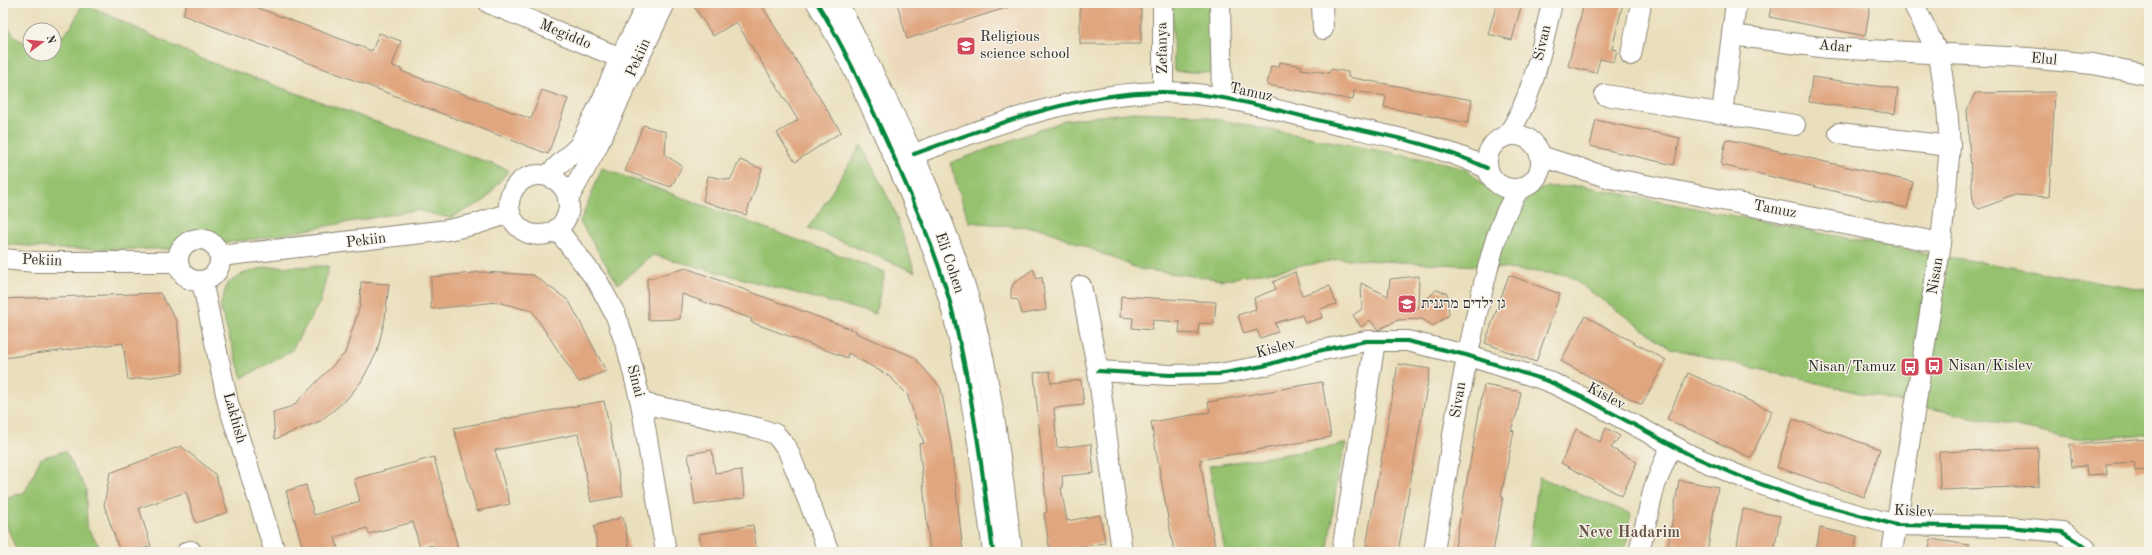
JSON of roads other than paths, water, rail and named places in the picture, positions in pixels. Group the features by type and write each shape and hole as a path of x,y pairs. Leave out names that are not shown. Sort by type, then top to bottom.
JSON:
{"street":[{"name":"Megiddo","path":"489,3 620,58"},
{"name":"Pekiin","path":"547,176 579,146 604,96 620,58 648,3"},
{"name":"Pekiin","path":"568,199 596,149 665,3"},
{"name":"Eli Cohen","path":"817,3 828,21 876,117 916,210 944,281 955,321 968,388 984,481 993,552"},
{"name":"Eli Cohen","path":"838,3 914,154 950,241 972,310 987,372 1012,552"},
{"name":"Zefanya","path":"1163,3 1163,92"},
{"path":"1220,3 1222,98"},
{"path":"1322,3 1323,29"},
{"name":"Sivan","path":"1536,149 1530,116 1533,83 1552,3"},
{"path":"1631,55 1641,3"},
{"path":"1722,113 1736,3"},
{"name":"Nisan","path":"1892,552 1941,243 1950,146 1939,55 1913,3"},
{"name":"Adar","path":"1732,35 1828,48 1939,55"},
{"name":"Elul","path":"1939,55 2028,58 2094,64 2149,75"},
{"name":"Sivan","path":"1500,141 1521,112 1533,83"},
{"name":"Tamuz","path":"914,154 1051,107 1108,97 1163,92 1222,98 1425,144 1466,148 1500,141"},
{"path":"1605,95 1795,125"},
{"path":"1839,133 1950,146"},
{"path":"1520,136 1536,149 1541,163 1536,177 1532,182 1519,189 1504,187 1492,176 1487,160 1500,141 1520,136"},
{"name":"Tamuz","path":"1425,144 1492,176"},
{"name":"Tamuz","path":"1536,149 1610,178 1941,243"},
{"path":"538,174 547,176 561,184 568,199 567,216 557,229 544,234 529,234 521,229 510,213 510,195 521,180 538,174"},
{"name":"Sivan","path":"1492,176 1492,249"},
{"name":"Tamuz","path":"1536,177 1610,178"},
{"name":"Sivan","path":"1434,552 1466,355 1492,249 1503,220 1519,189"},
{"name":"Pekiin","path":"220,256 343,244 448,230 476,224 510,213"},
{"name":"Sinai","path":"557,229 598,282 616,316 628,351 641,403 666,552"},
{"path":"193,239 205,239 211,242 215,246 220,256 220,262 216,273 202,281 189,279 180,268 178,262 178,256 183,245 193,239"},
{"name":"Pekiin","path":"3,259 35,262 178,262"},
{"name":"Lakhish","path":"202,281 228,403 275,552"},
{"path":"1081,286 1098,371 1122,552"},
{"name":"Kislev","path":"1098,371 1170,375 1219,374 1263,366 1314,352 1366,341 1407,341 1466,355 1548,381 1586,399 1671,445 1738,476 1786,493 1896,526 2008,526 2062,532 2085,547 2086,552"},
{"path":"1342,552 1375,341"},
{"path":"641,403 758,428 775,434 790,455 829,552"},
{"path":"1638,552 1654,488 1671,445"}],"place":[{"name":"Religious science school","path":"966,46"},
{"name":"גן ילדים מרגנית","path":"1407,304"},
{"name":"Nisan/Kislev","path":"1934,366"},
{"name":"Nisan/Tamuz","path":"1910,367"}],"district":[{"name":"Neve Hadarim","path":"1629,533"}]}
